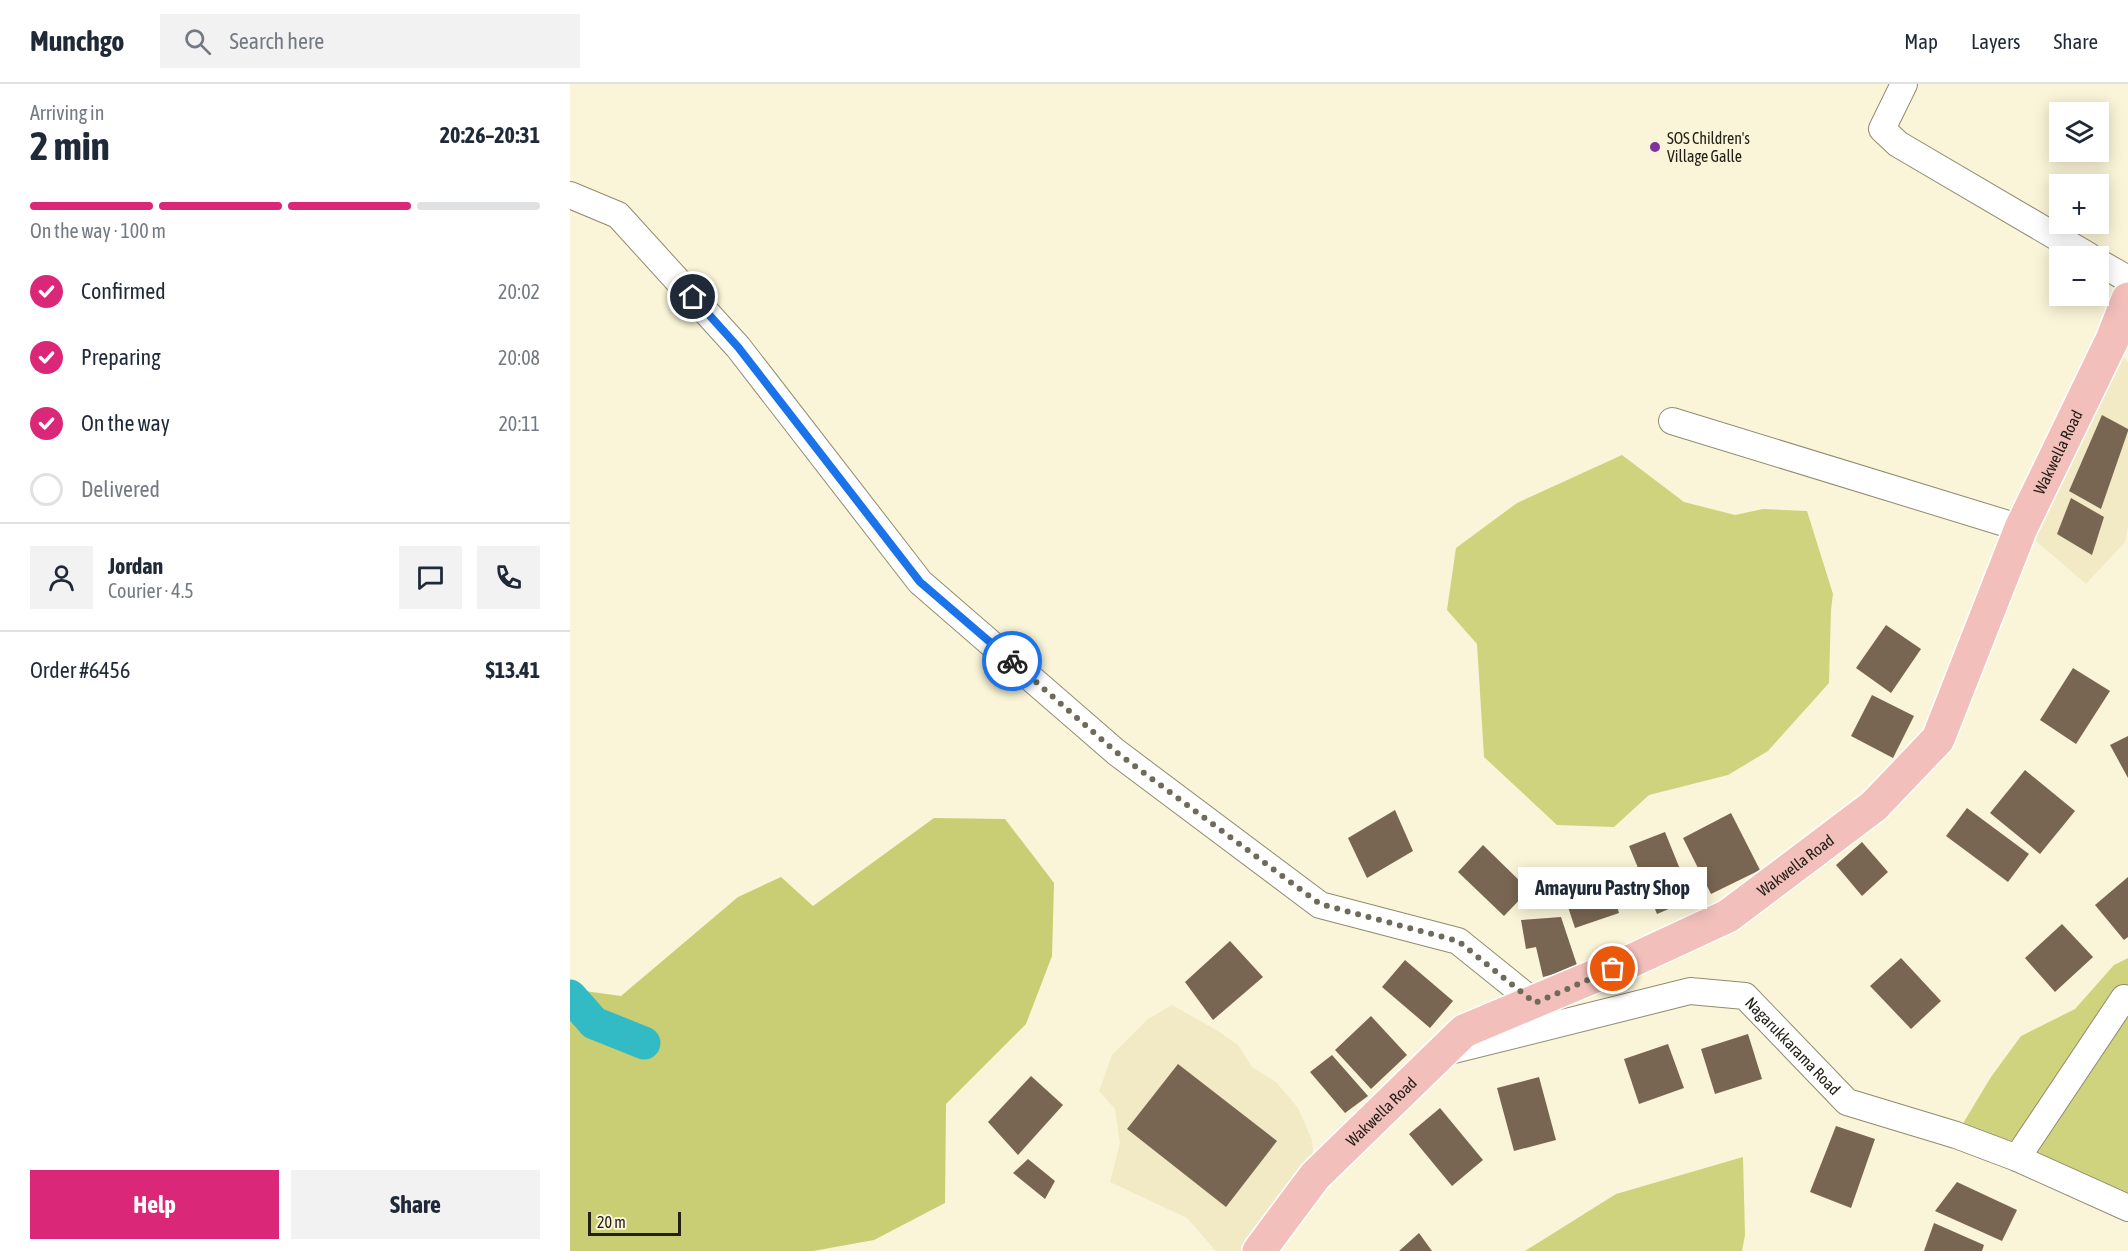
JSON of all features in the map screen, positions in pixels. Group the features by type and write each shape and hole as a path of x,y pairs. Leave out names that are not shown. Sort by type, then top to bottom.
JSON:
{"main road":[{"name":"Wakwella Road","path":"1259,1251 1315,1176 1464,1031 1535,1003 1728,916 1874,806 1938,739 2021,528 2112,340 2128,299"}],"street":[{"path":"1904,84 1882,129 1898,144 2072,246"},
{"path":"570,195 618,215 738,347 920,582 1116,752 1320,904 1458,941 1535,1003"},
{"path":"2109,268 2128,279"},
{"path":"1672,421 2021,528"},
{"name":"Nagarukkarama Road","path":"1442,1053 1690,991 1745,996 1847,1102 1956,1136 2017,1158 2128,1208"},
{"path":"2017,1158 2124,998"}],"shaded area":[{"path":"2112,340 2128,363 2128,526 2125,542 2086,584 2021,528"},
{"path":"1172,1005 1238,1045 1252,1067 1276,1082 1298,1108 1312,1140 1315,1176 1259,1251 1216,1251 1187,1218 1110,1182 1120,1143 1115,1109 1099,1091 1112,1055 1148,1019"}],"green space":[{"path":"1622,455 1684,502 1735,515 1763,509 1807,511 1833,594 1829,683 1768,751 1728,775 1649,795 1614,827 1557,825 1484,757 1477,644 1447,610 1456,548 1517,503"},
{"path":"934,818 1005,819 1054,883 1052,956 1026,1024 946,1104 945,1203 874,1240 813,1251 570,1251 570,989 621,996 738,897 781,877 813,906"},
{"path":"2128,958 2128,1208 1956,1135 1991,1077 2021,1036 2075,1009 2114,965"},
{"path":"1743,1157 1745,1235 1742,1251 1525,1251 1616,1194"}],"building":[{"path":"2102,415 2128,431 2101,509 2069,491"},
{"path":"2071,498 2104,517 2092,555 2057,534"},
{"path":"1886,625 1921,649 1891,693 1856,668"},
{"path":"2073,668 2110,691 2076,744 2040,720"},
{"path":"1872,695 1914,716 1893,758 1851,736"},
{"path":"2128,736 2128,778 2110,745"},
{"path":"2025,770 2075,811 2040,854 1990,813"},
{"path":"1967,808 2029,854 2008,882 1946,836"},
{"path":"1395,810 1413,851 1367,878 1348,838"},
{"path":"1731,813 1760,870 1711,894 1683,838"},
{"path":"1665,832 1692,899 1657,914 1629,846"},
{"path":"1862,842 1888,872 1862,896 1836,865"},
{"path":"1483,845 1529,890 1504,916 1458,872"},
{"path":"2128,877 2128,937 2124,940 2095,905"},
{"path":"1612,890 1619,913 1575,928 1567,904"},
{"path":"1561,917 1578,968 1543,977 1536,947 1526,949 1521,920"},
{"path":"2062,924 2093,957 2055,992 2025,958"},
{"path":"1230,941 1263,977 1213,1020 1185,982"},
{"path":"1901,958 1941,1001 1911,1029 1870,986"},
{"path":"1405,960 1453,1001 1430,1028 1382,987"},
{"path":"1371,1016 1407,1055 1371,1089 1335,1050"},
{"path":"1748,1034 1762,1079 1715,1094 1701,1049"},
{"path":"1668,1044 1684,1088 1639,1104 1624,1059"},
{"path":"1332,1055 1368,1096 1345,1113 1310,1072"},
{"path":"1178,1064 1277,1141 1226,1207 1127,1129"},
{"path":"1031,1076 1063,1105 1018,1155 988,1122"},
{"path":"1539,1077 1556,1140 1514,1151 1497,1088"},
{"path":"1440,1108 1483,1160 1452,1186 1409,1134"},
{"path":"1836,1126 1875,1139 1851,1208 1810,1192"},
{"path":"1028,1159 1055,1181 1045,1199 1013,1173"},
{"path":"1957,1182 2017,1210 2002,1241 1935,1211"},
{"path":"1934,1223 1984,1245 1982,1251 1924,1251"},
{"path":"1419,1233 1432,1251 1399,1251"}],"waterway":[{"path":"570,996 594,1023 644,1043"}],"way so far":[{"path":"1012,661 1116,752 1320,904 1458,941 1535,1003 1613,969"}],"place":[{"name":"SOS Children's Village Galle","path":"1655,147"},
{"name":"Amayuru Pastry Shop","path":"1613,969"}],"route":[{"path":"693,297 738,347 920,582 1012,661"}]}
